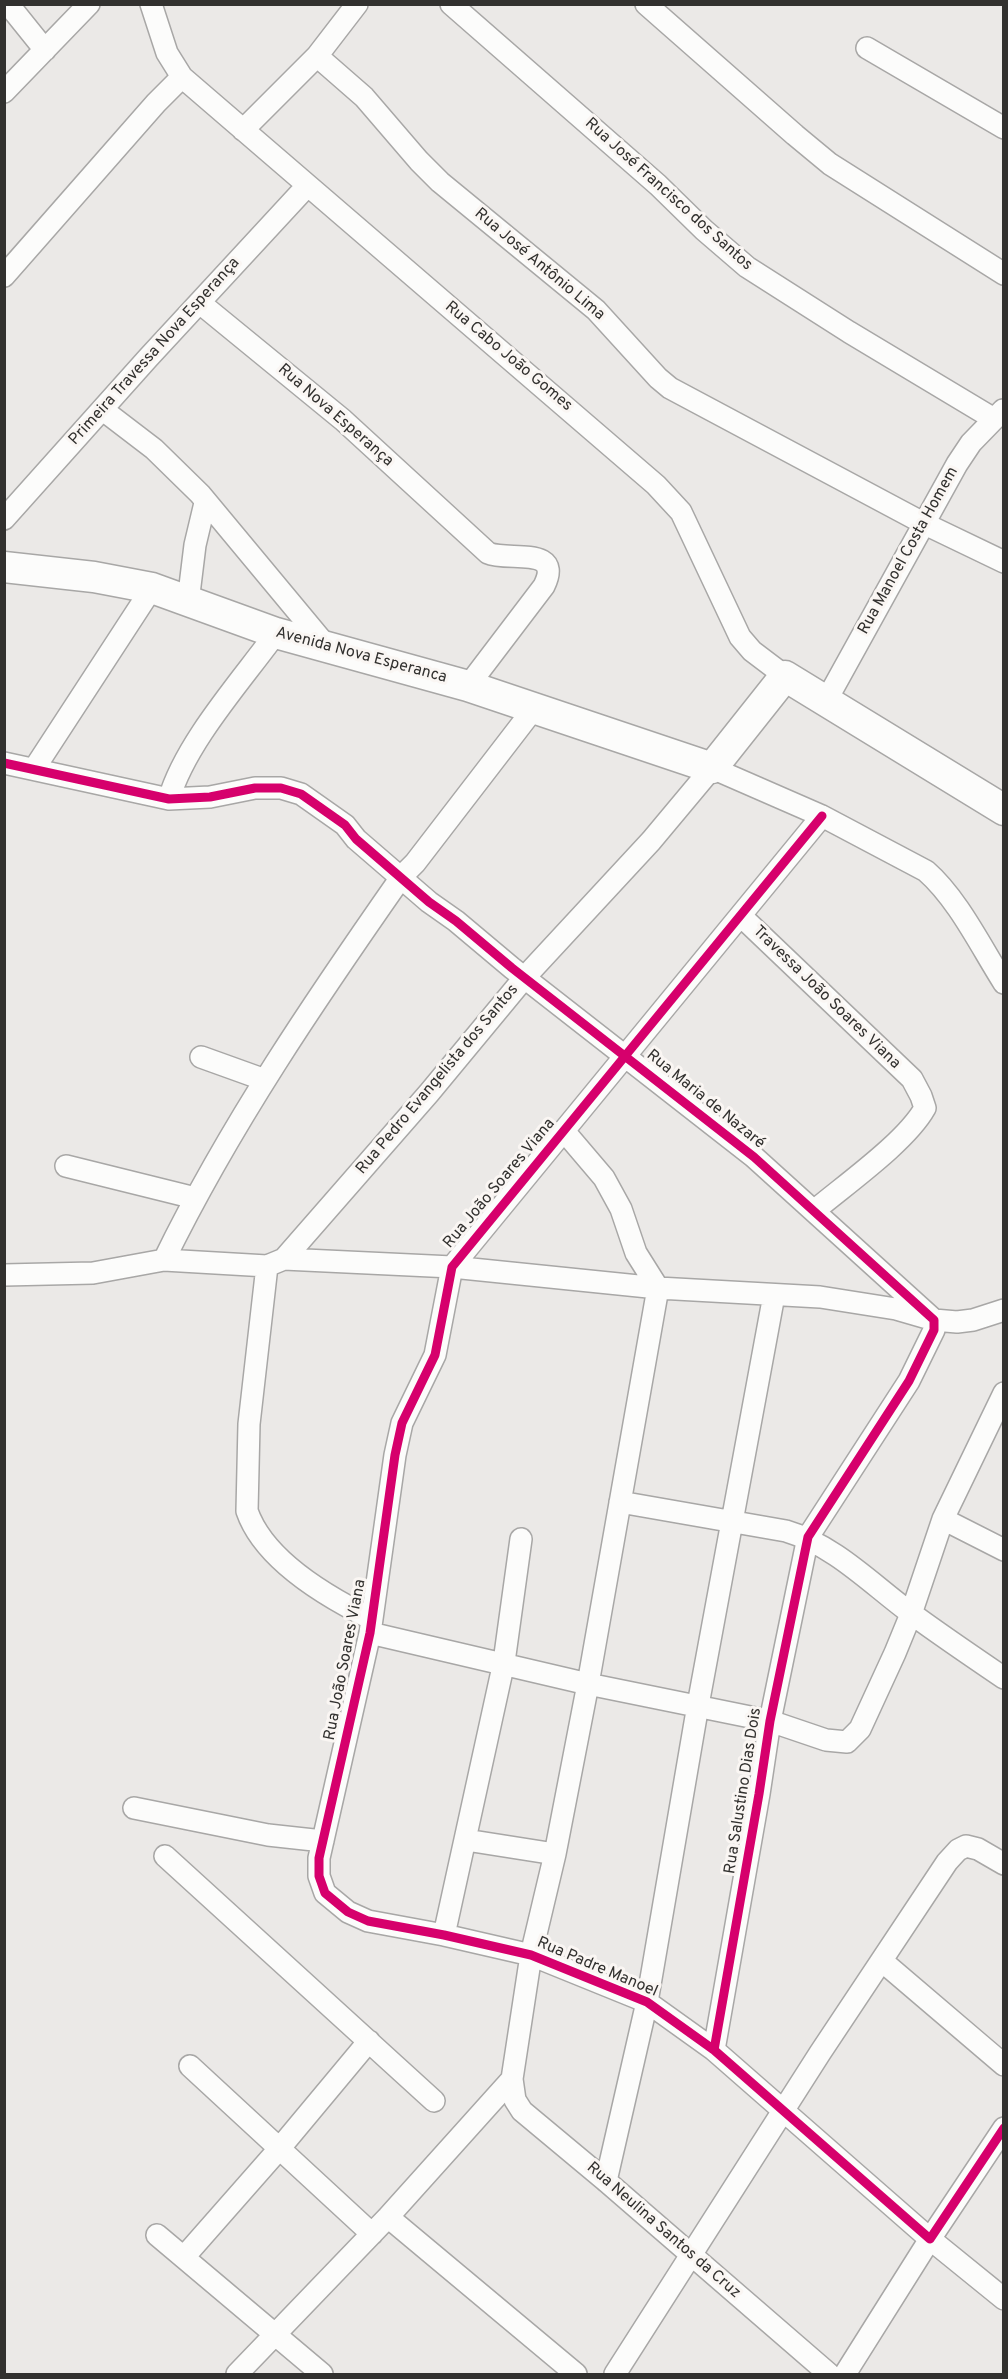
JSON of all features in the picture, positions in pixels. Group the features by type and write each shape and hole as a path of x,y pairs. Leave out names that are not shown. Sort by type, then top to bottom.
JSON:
{"main road":[{"name":"Avenida Nova Esperanca","path":"4,567 84,576 152,588 276,633 468,686 712,768"},
{"path":"712,768 785,676 1004,810"}],"street":[{"path":"8,4 45,50"},
{"path":"4,92 89,4"},
{"path":"243,129 317,56 357,4"},
{"name":"Rua José Francisco dos Santos","path":"452,4 649,177 704,230 747,267 849,332 999,414"},
{"path":"646,4 830,164 1004,274"},
{"path":"4,276 156,103 177,69 149,7"},
{"path":"867,48 1004,128"},
{"name":"Rua José Antônio Lima","path":"317,56 364,97 440,182 596,310 664,383 925,524 1004,562"},
{"name":"Rua Cabo João Gomes","path":"177,69 307,186 656,485 681,512 740,637 752,651 785,676"},
{"name":"Primeira Travessa Nova Esperança","path":"4,519 307,186"},
{"name":"Rua Nova Esperança","path":"200,303 343,420 488,553 495,556 534,557 548,567 549,576 537,595 468,686"},
{"path":"103,410 154,449 200,494 205,503 258,562 329,649"},
{"name":"Rua Manoel Costa Homem","path":"826,701 957,464 971,444 999,414"},
{"path":"188,602 195,545 205,503"},
{"path":"34,769 152,588"},
{"path":"169,799 177,777 207,727 276,633"},
{"path":"164,1260 195,1198 332,976 402,876 415,863 535,707"},
{"name":"Rua Maria de Nazaré","path":"4,763 169,799 210,797 255,788 281,788 301,794 345,825 356,839 402,876 429,902 754,1157 934,1320"},
{"path":"712,768 822,816 906,859 938,881 1004,983"},
{"name":"Rua Pedro Evangelista dos Santos","path":"275,1262 429,1093 525,977 651,840 712,768"},
{"name":"Rua João Soares Viana","path":"321,1850 371,1626 395,1455 402,1423 435,1355 447,1281 452,1267 461,1252 564,1131 822,816"},
{"name":"Travessa João Soares Viana","path":"741,916 912,1080 925,1108 919,1119 892,1145 814,1211"},
{"path":"201,1057 266,1080"},
{"path":"237,2374 388,2217 512,2079 531,1955 555,1854 588,1684 658,1288 636,1253 621,1209 604,1178 564,1131"},
{"path":"66,1166 195,1198"},
{"path":"4,1275 93,1273 164,1260 452,1267 658,1288 774,1295 867,1304 896,1309 934,1320 957,1322 973,1320 1004,1310"},
{"path":"275,1262 249,1424 246,1511 260,1536 302,1577 346,1606 371,1626 588,1684 770,1721"},
{"path":"606,2181 647,2002 698,1705 774,1295"},
{"path":"808,1538 909,1381 934,1330 934,1320"},
{"name":"Rua Salustino Dias Dois","path":"770,1721 838,1743 847,1742 855,1736 911,1614 943,1519 1004,1393"},
{"path":"620,1502 786,1531 808,1538 844,1560 911,1614 1004,1678"},
{"path":"943,1519 1004,1550"},
{"name":"Rua Salustino Dias Dois","path":"714,2050 770,1721 808,1538"},
{"path":"444,1935 504,1662 521,1539"},
{"path":"134,1808 268,1835 321,1850"},
{"path":"466,1840 555,1854"},
{"path":"615,2374 783,2111 947,1862 958,1850 966,1846 978,1849 1004,1864"},
{"name":"Rua Padre Manoel","path":"321,1850 319,1876 325,1893 348,1912 368,1920 531,1955 647,2002 714,2050 930,2239"},
{"path":"165,1856 434,2101"},
{"path":"882,1961 1004,2065"},
{"path":"184,2257 279,2149 369,2041"},
{"path":"190,2066 372,2234"},
{"name":"Rua Neulina Santos da Cruz","path":"512,2079 515,2100 522,2111 830,2374"},
{"path":"845,2374 930,2239 1004,2128"},
{"path":"388,2217 576,2374"},
{"path":"157,2235 322,2374"},
{"path":"930,2239 1004,2299"}],"cycle path":[{"path":"4,763 169,799 210,797 255,788 281,788 301,794 345,825 356,839 429,902 754,1157 934,1320 934,1330 909,1381 808,1537 770,1721 714,2050"},
{"path":"822,816 452,1267 435,1355 402,1423 395,1455 370,1633 319,1858 319,1876 325,1893 348,1912 368,1921 444,1935 531,1955 647,2002 714,2050 930,2239 1004,2128"}]}
